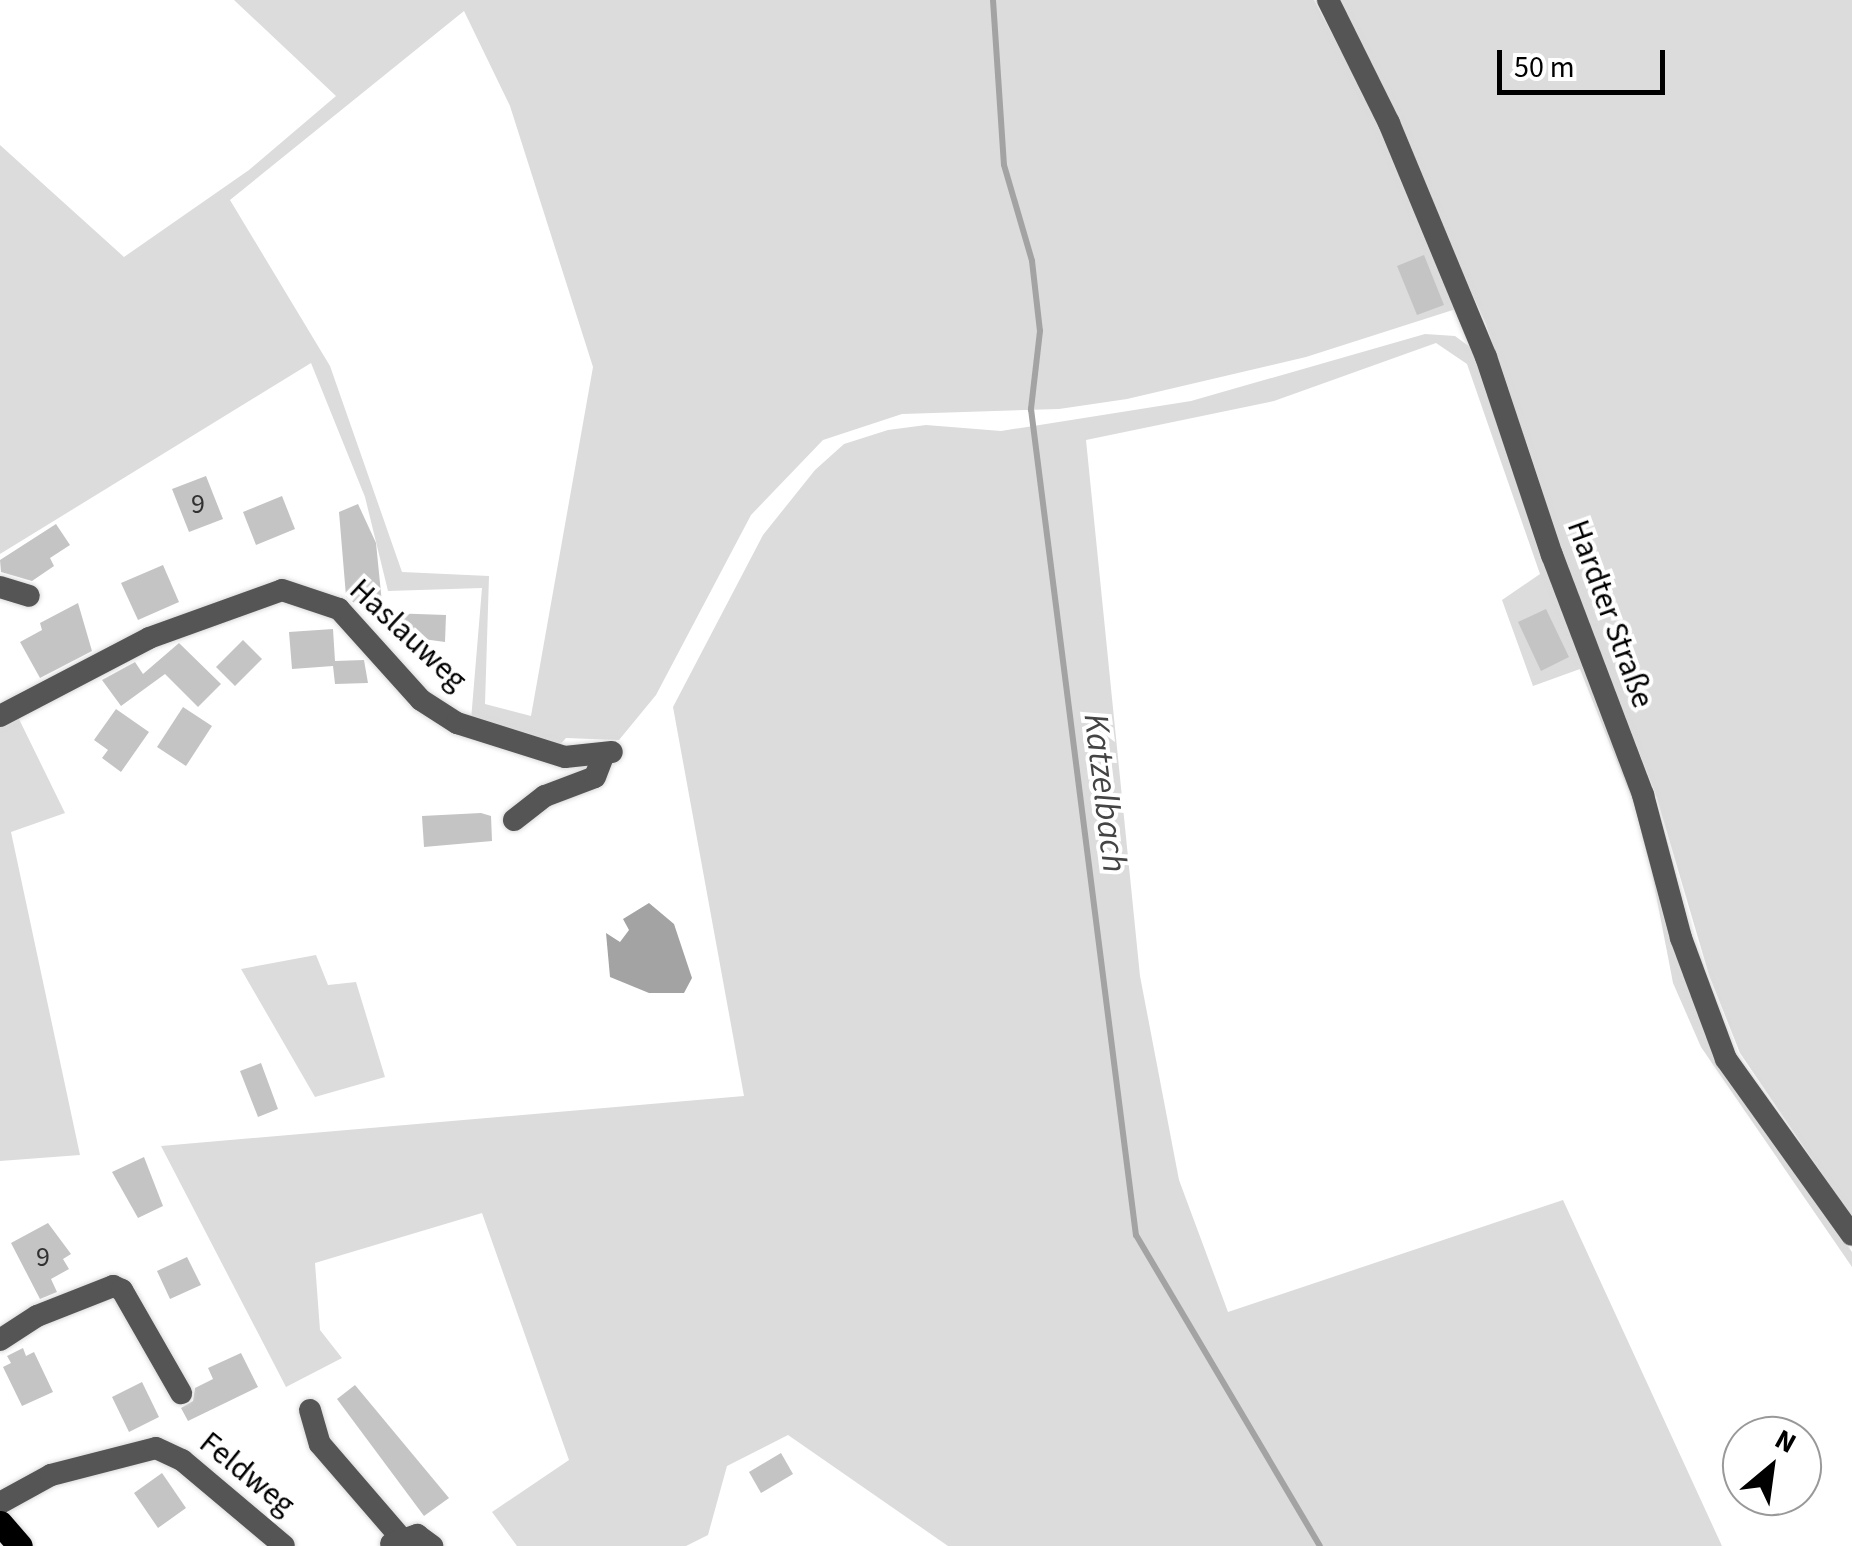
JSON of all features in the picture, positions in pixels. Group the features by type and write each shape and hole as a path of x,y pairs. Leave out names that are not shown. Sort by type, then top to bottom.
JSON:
{"main road":[{"path":"0,1523 20,1546"}],"street":[{"name":"Hardter Straße","path":"1328,0 1389,123 1486,357 1643,795 1681,938 1726,1058 1852,1235"},
{"path":"0,588 30,596"},
{"name":"Haslauweg","path":"0,716 150,638 282,590 340,609 421,700 457,723 536,750 608,754 595,777 545,796 514,820"},
{"path":"0,1340 37,1316 113,1286 130,1302 181,1393"},
{"path":"310,1410 320,1444 395,1542 418,1535 432,1546"},
{"name":"Feldweg","path":"0,1503 51,1475 156,1448 193,1469 284,1546"}],"shaded area":[{"path":"234,0 1314,0 1385,134 1456,309 1306,357 1127,399 1059,409 902,414 823,440 751,515 656,695 619,740 566,738 555,750 471,720 482,588 388,591 365,497 311,363 0,554 0,145 124,257 249,170 336,96","holes":["464,11 510,106 593,367 531,716 485,704 489,576 402,572 330,366 230,200"]},
{"path":"1338,0 1852,0 1852,1218 1740,1053 1709,975 1656,795 1572,583 1486,324"},
{"path":"1425,334 1455,336 1474,350 1558,597 1630,766 1708,1029 1736,1085 1852,1252 1852,1267 1701,1047 1673,983 1643,827 1580,669 1533,686 1502,600 1540,574 1467,364 1436,343 1274,401 1086,440 1140,976 1179,1180 1228,1312 1563,1200 1722,1546 948,1546 788,1435 727,1466 708,1535 686,1546 517,1546 492,1512 569,1460 482,1213 315,1263 320,1330 342,1358 286,1387 161,1146 744,1096 673,707 763,535 815,470 844,444 888,430 926,425 1001,431 1191,401"},
{"path":"17,715 65,813 11,832 80,1155 0,1161 0,723"},
{"path":"649,903 674,924 692,978 684,993 649,993 610,977 606,933 620,942 629,930 623,919"},
{"path":"316,955 328,985 356,982 385,1077 315,1097 241,969"}],"building":[{"path":"1424,255 1444,305 1417,315 1397,266"},
{"path":"206,476 223,519 189,532 172,489"},
{"path":"282,496 295,529 256,545 243,512"},
{"path":"358,504 376,543 382,603 354,603 346,596 339,512"},
{"path":"56,524 70,545 50,558 54,566 32,581 1,572 0,560"},
{"path":"163,565 179,602 138,620 121,583"},
{"path":"78,603 92,651 40,678 20,642 42,630 40,623"},
{"path":"1546,609 1569,657 1541,671 1518,622"},
{"path":"388,613 446,615 445,642 387,634"},
{"path":"333,629 335,661 364,660 368,683 335,684 333,666 292,669 289,632"},
{"path":"243,640 262,659 235,686 216,667"},
{"path":"179,643 221,684 198,707 165,674 121,706 102,680 135,662 143,674"},
{"path":"183,707 212,726 186,766 157,747"},
{"path":"116,709 149,732 121,772 102,758 108,750 94,740"},
{"path":"422,816 491,816 492,841 424,847"},
{"path":"261,1063 278,1109 258,1117 240,1071"},
{"path":"144,1157 163,1206 138,1218 112,1172"},
{"path":"48,1223 71,1254 63,1259 69,1269 51,1279 57,1292 40,1299 11,1243"},
{"path":"187,1257 201,1285 170,1299 157,1271"},
{"path":"23,1348 26,1356 34,1352 53,1392 22,1406 3,1367 11,1363 7,1356"},
{"path":"241,1353 258,1387 188,1421 181,1408 193,1401 195,1388 213,1379 208,1368"},
{"path":"142,1382 159,1417 129,1432 112,1397"},
{"path":"355,1385 449,1498 424,1516 337,1399"},
{"path":"781,1453 793,1474 761,1493 749,1472"},
{"path":"162,1473 186,1508 158,1528 134,1493"}],"waterway":[{"name":"Katzelbach","path":"993,0 1004,165 1032,261 1040,331 1031,409 1136,1235 1320,1546"}]}
